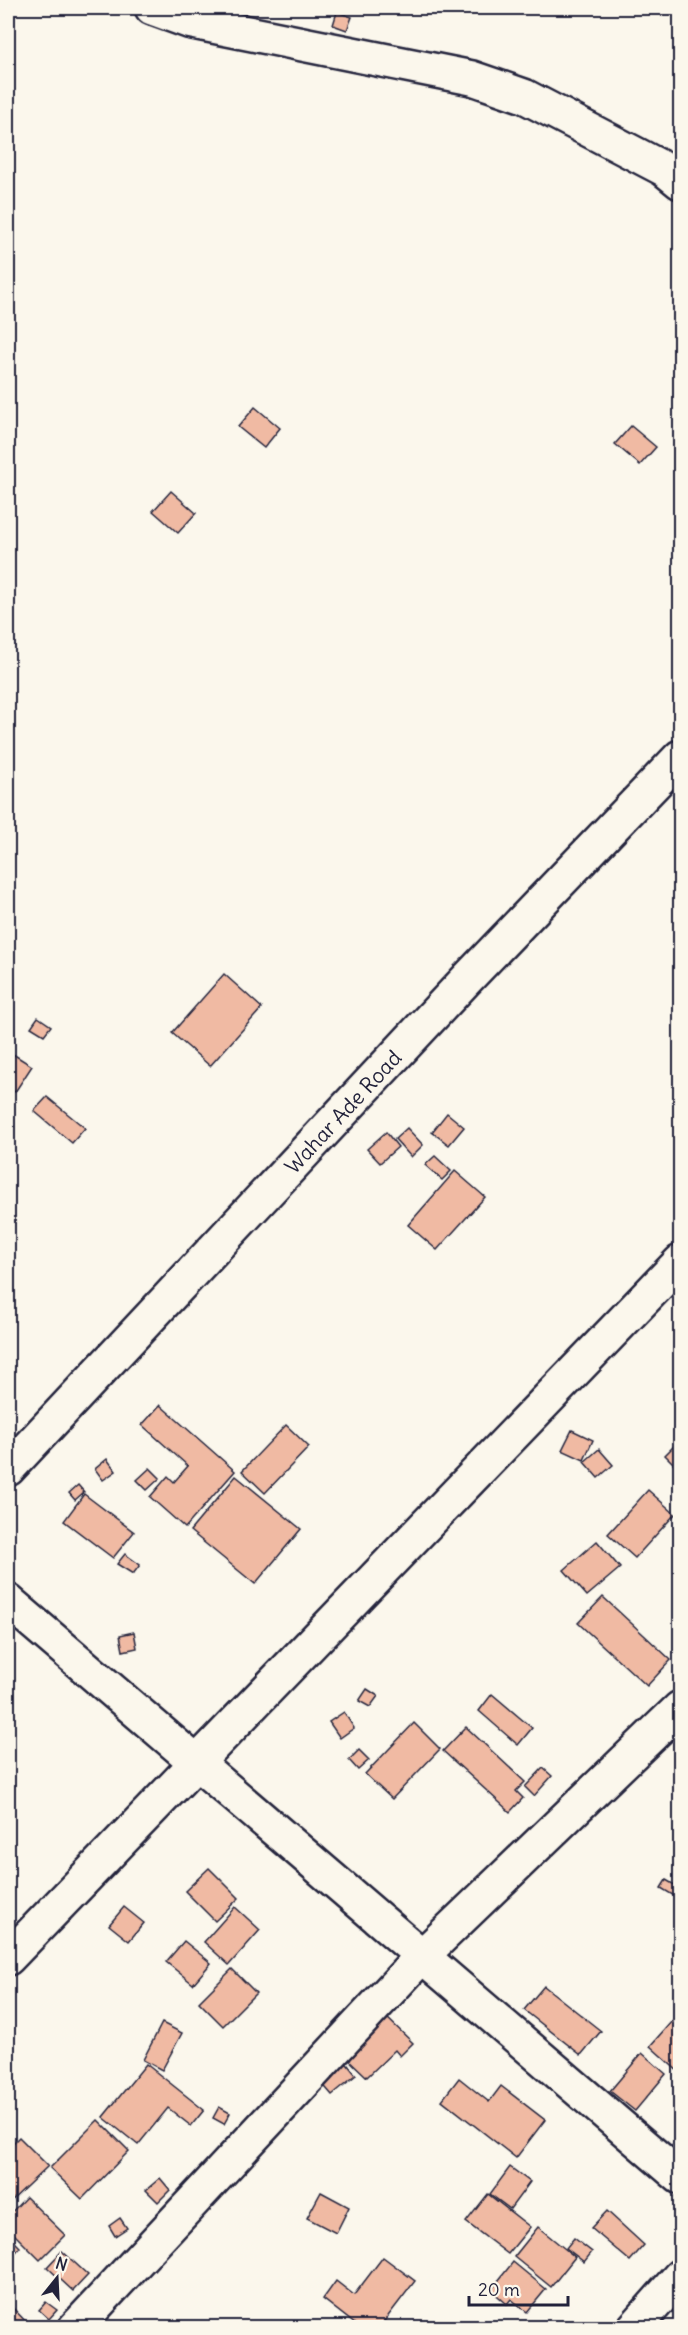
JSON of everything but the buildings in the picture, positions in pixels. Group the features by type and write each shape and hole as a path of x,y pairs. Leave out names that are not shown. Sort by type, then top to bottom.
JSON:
{"street":[{"path":"152,8 188,21 472,78 524,96 664,169 681,182"},
{"name":"Wahar Ade Road","path":"8,1469 466,980 681,758"},
{"path":"8,1958 681,1262"},
{"path":"8,1601 681,2177"},
{"path":"75,2328 422,1956 681,1708"},
{"path":"634,2328 681,2276"}]}
